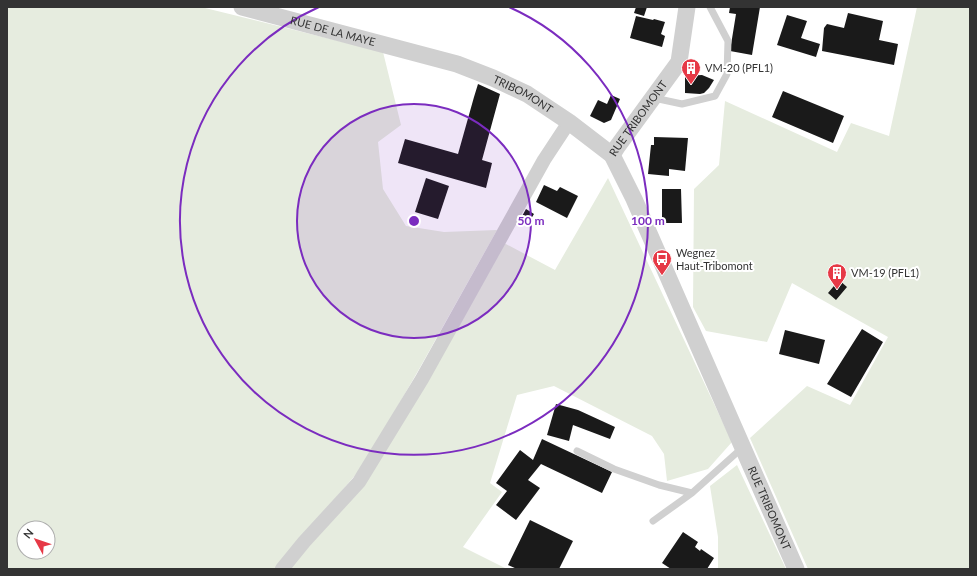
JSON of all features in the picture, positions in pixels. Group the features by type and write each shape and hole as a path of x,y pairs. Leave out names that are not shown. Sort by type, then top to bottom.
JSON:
{"street":[{"name":"RUE DE LA MAYE","path":"242,7 423,55"},
{"name":"RUE TRIBOMONT","path":"687,7 679,62 616,147 612,155 634,199 796,569"},
{"name":"TRIBOMONT","path":"423,55 457,64 493,78 527,94 569,122 612,155"},
{"path":"282,569 304,542 359,482 422,379 544,160 569,122"}],"lane":[{"path":"653,98 682,104 715,96 727,74 728,41 710,7"},
{"path":"653,521 692,493 743,447"},
{"path":"577,451 614,468 659,485 692,493"}],"shaded area":[{"path":"7,7 201,7 383,52 401,125 378,142 383,189 406,226 444,232 497,230 363,466 275,569 7,569"},
{"path":"917,7 970,7 970,569 808,569 750,438 807,386 850,405 888,337 792,283 767,342 706,331 693,307 694,189 719,165 725,101 837,152 851,123 889,136"},
{"path":"608,178 732,442 708,469 667,481 664,454 652,436 554,386 517,395 490,483 502,492 463,547 507,569 289,569 369,478 504,243 555,270"},
{"path":"737,465 786,569 718,569 718,537 710,486"}],"building":[{"path":"636,7 647,7 644,16 634,13"},
{"path":"730,7 760,7 752,55 730,51 736,14 729,13"},
{"path":"848,13 883,21 879,40 898,44 894,65 822,51 824,28 827,24 844,28"},
{"path":"787,15 807,21 801,38 820,44 816,57 777,45"},
{"path":"636,16 665,22 661,34 665,36 662,47 630,38"},
{"path":"702,75 714,80 709,88 704,93 700,94 685,93 685,76"},
{"path":"478,84 500,94 482,160 492,163 486,188 398,163 405,139 458,154"},
{"path":"783,91 844,116 833,143 772,117"},
{"path":"611,95 620,99 611,120 604,123 590,116 598,100 607,104"},
{"path":"654,137 688,138 685,171 669,169 669,176 648,174 651,145 654,145"},
{"path":"426,178 449,186 438,219 415,212"},
{"path":"544,185 557,191 560,187 578,196 567,218 536,202"},
{"path":"662,189 681,189 682,223 662,223"},
{"path":"526,209 534,214 529,222 521,218"},
{"name":"VM-19 (PFL1)","path":"839,280 847,287 836,300 828,293"},
{"path":"862,329 883,342 851,397 827,384"},
{"path":"785,330 825,340 819,364 779,354"},
{"path":"556,404 578,410 615,427 610,439 573,425 569,441 547,435"},
{"path":"542,439 612,472 602,493 541,464 528,480 540,488 516,520 496,505 507,491 496,483 520,450 533,460"},
{"path":"530,520 573,541 559,569 517,569 508,565"},
{"path":"683,532 698,542 695,547 700,551 701,549 714,558 707,569 671,569 662,563"}],"place":[{"name":"VM-20 (PFL1)","path":"691,85"},
{"name":"Wegnez Haut-Tribomont","path":"662,276"},
{"name":"VM-19 (PFL1)","path":"837,290"}]}
